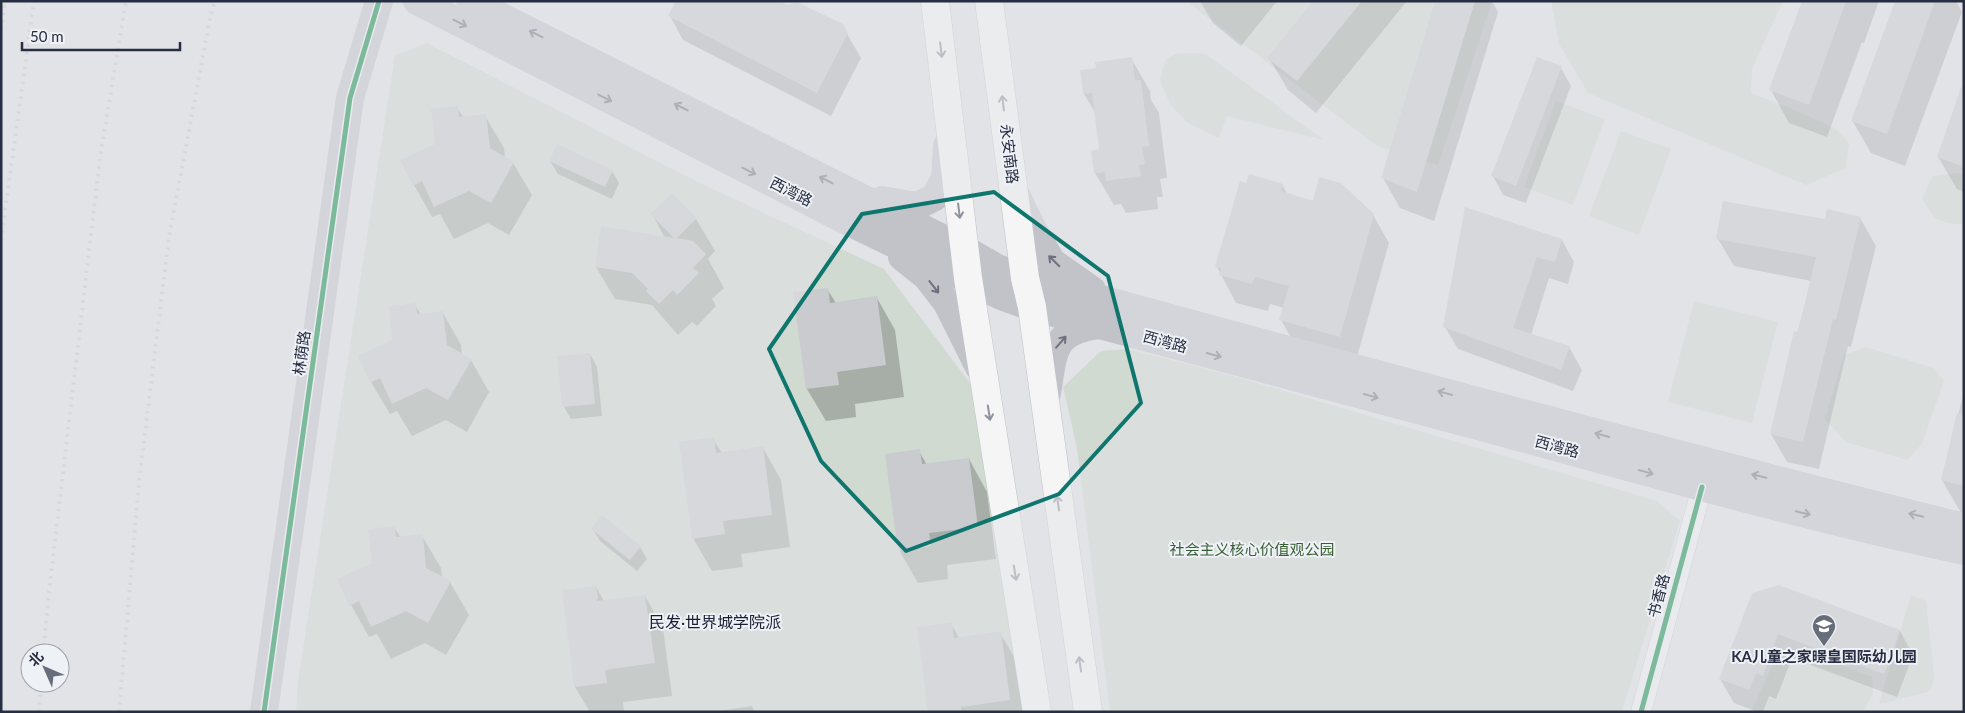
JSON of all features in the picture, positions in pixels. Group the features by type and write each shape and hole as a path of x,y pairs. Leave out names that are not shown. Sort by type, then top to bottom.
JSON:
{"main road":[{"name":"林荫路","path":"264,712 350,98 379,1"},
{"name":"西湾路","path":"417,1 872,232 1002,296 1032,307 1103,313 1964,527"},
{"name":"西湾路","path":"470,1 852,192 964,249 996,268 1025,278 1103,313 1353,391 1702,487 1899,537 1964,551"},
{"path":"935,1 968,278 1037,712"},
{"name":"永安南路","path":"989,1 1025,278 1032,307 1088,712"},
{"path":"852,192 890,202 917,206 935,197 945,178 948,117"},
{"path":"1014,190 1031,226 1052,262 1103,313 1064,336 1054,350 1045,404"},
{"path":"872,232 926,276 947,303 984,378"}],"street":[{"name":"书香路","path":"1640,712 1702,487"}],"highlighted area":[{"path":"994,192 1108,276 1141,403 1059,494 906,551 821,461 769,349 862,214"}],"green space":[{"path":"1186,1 1492,1 1438,165 1377,146"},
{"path":"1551,1 1783,1 1752,69 1751,93 1836,129 1849,143 1846,168 1806,185 1588,93 1559,44"},
{"path":"427,43 696,181 884,269 973,387 1029,712 296,712 298,681 395,55"},
{"path":"1175,54 1206,54 1324,140 1227,116 1219,138 1188,123 1170,104 1160,80 1165,60"},
{"path":"1556,101 1605,119 1573,205 1524,187"},
{"path":"1621,131 1671,149 1639,235 1589,216"},
{"path":"1957,173 1964,176 1964,225 1937,219 1930,212 1922,198 1933,176"},
{"path":"1694,301 1778,322 1752,423 1668,402"},
{"path":"1866,347 1934,368 1944,381 1922,444 1907,460 1846,442 1825,419 1844,355"},
{"name":"社会主义核心价值观公园","path":"1128,349 1230,375 1657,501 1680,521 1622,712 1110,712 1077,448 1063,387 1101,351"},
{"path":"1911,595 1926,601 1934,675 1933,684 1928,692 1879,704"},
{"path":"1799,648 1872,677 1873,693 1864,711 1751,712 1774,662"}],"building":[{"path":"676,1 780,1 787,5 797,2 843,24 848,33 817,93 668,16"},
{"path":"1313,1 1362,1 1297,81 1267,58"},
{"path":"1435,1 1475,1 1417,192 1381,178"},
{"path":"1802,1 1846,1 1809,105 1769,90"},
{"path":"1895,1 1935,1 1887,134 1851,121"},
{"path":"1132,57 1135,80 1141,80 1149,146 1142,147 1145,164 1139,165 1141,176 1106,181 1105,172 1094,173 1091,151 1099,149 1092,93 1083,94 1080,70 1096,68 1095,62"},
{"path":"1537,57 1562,66 1516,186 1491,176"},
{"path":"1961,87 1964,88 1964,167 1937,157"},
{"path":"458,106 459,117 486,114 490,148 514,162 491,203 469,191 434,207 422,181 413,186 400,160 435,144 431,109"},
{"path":"557,144 613,170 605,187 549,161"},
{"path":"1249,174 1283,184 1281,191 1313,201 1319,177 1341,183 1374,214 1340,337 1279,320 1289,286 1255,277 1252,284 1219,275 1221,269 1215,267 1240,181 1246,183"},
{"path":"672,193 697,218 677,238 693,241 706,254 693,268 699,273 677,295 673,290 659,304 646,291 648,289 632,273 595,267 601,226 674,238 650,214"},
{"path":"1723,201 1825,219 1827,209 1861,217 1836,320 1833,319 1803,442 1770,434 1794,331 1798,332 1816,257 1716,239"},
{"path":"1465,207 1562,239 1555,262 1537,257 1513,328 1570,346 1561,370 1443,327"},
{"path":"828,288 830,303 877,296 886,365 837,372 839,385 806,389 793,292"},
{"path":"416,303 417,314 443,311 447,345 472,359 448,400 426,388 392,404 380,378 370,383 358,356 392,340 389,306"},
{"path":"590,353 595,404 562,407 557,356"},
{"path":"1957,413 1964,414 1964,486 1941,480"},
{"path":"714,437 716,453 763,446 772,515 723,521 725,534 692,539 679,442"},
{"path":"920,449 922,464 969,458 978,527 929,533 931,546 898,551 885,454"},
{"path":"602,515 641,546 630,560 591,529"},
{"path":"395,526 396,537 423,534 426,568 451,581 428,623 406,611 371,627 359,601 349,606 337,579 372,563 368,529"},
{"path":"1779,585 1900,630 1884,674 1778,634 1763,676 1756,673 1749,690 1719,679 1752,593"},
{"path":"596,586 598,598 596,601 645,595 655,663 605,670 607,683 574,687 562,590"},
{"path":"952,622 954,638 1001,631 1010,700 961,707 961,712 928,712 917,627"}],"railway":[{"path":"1,30 5,1"},
{"path":"1,240 34,1"},
{"path":"44,643 100,158 126,1"},
{"path":"119,712 139,482 169,237 210,18 215,1"},
{"path":"39,712 40,693"}],"cycle path":[{"path":"264,712 350,98 379,1"},
{"path":"1641,712 1702,487"}],"place":[{"name":"KA儿童之家暻皇国际幼儿园","path":"1824,647"}],"district":[{"name":"民发·世界城学院派","path":"715,622"}]}
